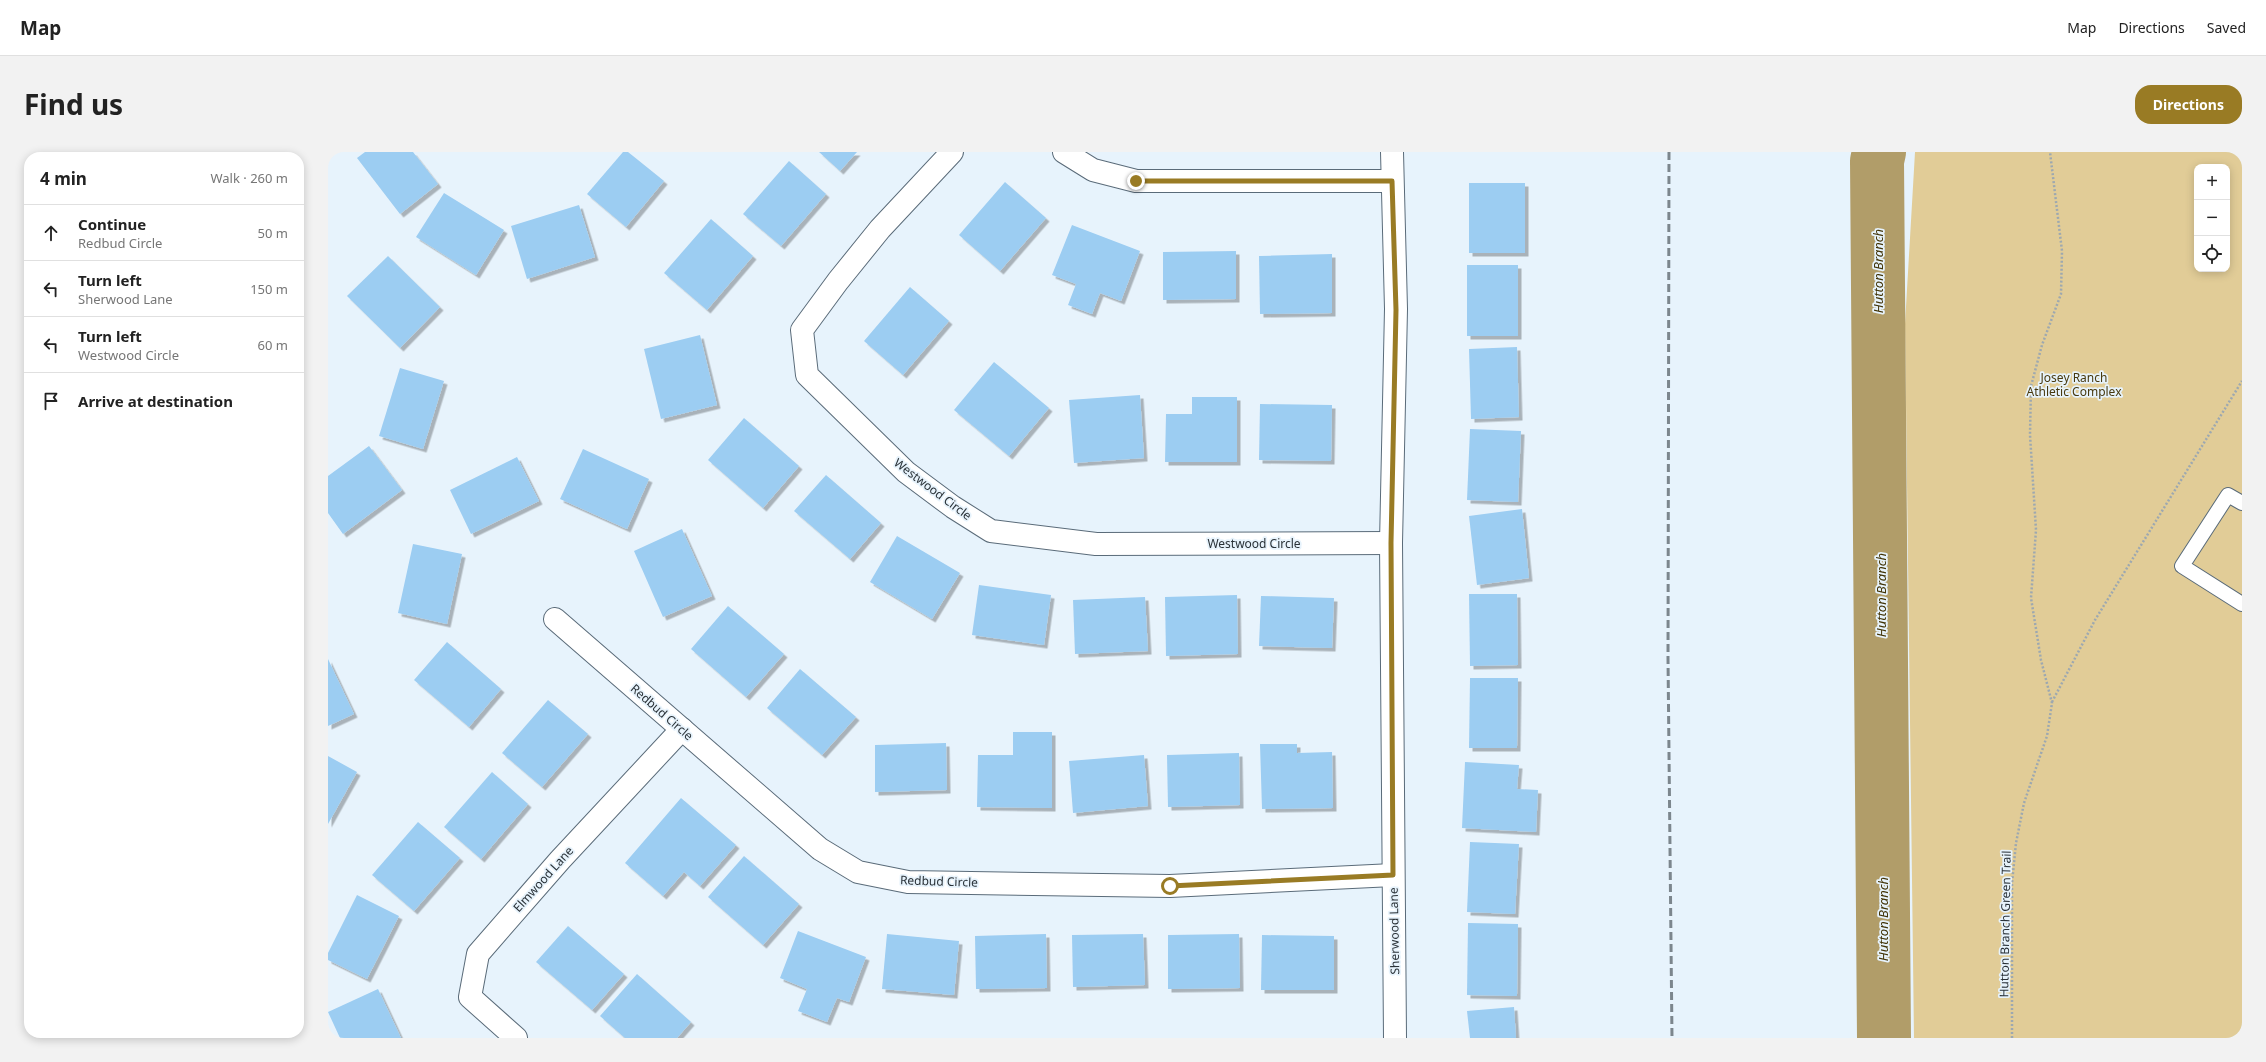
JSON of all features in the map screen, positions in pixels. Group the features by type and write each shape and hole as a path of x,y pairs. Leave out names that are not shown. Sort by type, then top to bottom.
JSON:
{"street":[{"name":"Westwood Circle","path":"952,152 880,229 838,281 802,330 807,375 906,472 953,507 991,531 1096,544 1391,543"},
{"path":"1064,152 1093,170 1136,181 1392,181"},
{"name":"Sherwood Lane","path":"1392,152 1396,310 1391,543 1395,1038"},
{"name":"Redbud Circle","path":"555,619 820,849 858,872 908,882 1170,886 1393,875"},
{"name":"Elmwood Lane","path":"516,1038 470,997 478,954 560,860 682,730"}],"lane":[{"path":"2242,503 2228,495 2182,566 2242,604"}],"path":[{"name":"Hutton Branch Green Trail","path":"2012,1038 2012,883 2016,842 2024,803 2047,736 2052,703 2041,660 2031,598 2036,530 2030,436 2031,386 2042,345 2061,294 2062,251 2050,152"},
{"path":"2052,703 2095,620 2242,381"}],"green space":[{"name":"Josey Ranch Athletic Complex","path":"1915,152 2242,152 2242,1038 1914,1038 1905,324"}],"building":[{"path":"365,152 413,152 438,184 400,214 357,158"},
{"path":"623,152 628,152 664,181 626,227 587,194"},
{"path":"819,152 857,152 840,171"},
{"path":"789,161 826,194 781,246 743,214"},
{"path":"1005,182 1046,218 1000,271 959,235"},
{"path":"1469,183 1525,183 1525,253 1469,253"},
{"path":"444,193 504,230 476,275 416,237"},
{"path":"579,205 595,257 527,279 511,226"},
{"path":"711,219 753,256 707,310 664,273"},
{"path":"1072,225 1140,251 1121,301 1100,293 1092,314 1068,305 1076,284 1052,275"},
{"path":"1236,251 1236,299 1163,300 1163,252"},
{"path":"1332,254 1332,313 1260,314 1259,256"},
{"path":"388,256 440,307 400,348 347,296"},
{"path":"1467,265 1518,265 1518,336 1467,336"},
{"path":"910,287 949,321 903,375 864,341"},
{"path":"700,335 717,405 661,419 644,349"},
{"path":"1517,347 1519,417 1471,419 1469,349"},
{"path":"994,362 1049,408 1009,456 954,410"},
{"path":"400,368 444,381 423,449 379,436"},
{"path":"1140,395 1144,458 1074,463 1069,400"},
{"path":"1192,397 1237,397 1237,462 1165,462 1166,414 1192,414"},
{"path":"1260,404 1332,405 1331,461 1259,460"},
{"path":"744,418 799,466 763,508 708,460"},
{"path":"1470,429 1521,431 1518,502 1467,500"},
{"path":"369,446 402,490 343,534 328,513 328,476"},
{"path":"583,449 649,479 627,529 560,499"},
{"path":"517,457 539,501 471,534 450,490"},
{"path":"826,475 881,523 850,559 794,511"},
{"path":"1522,509 1529,578 1477,585 1469,516"},
{"path":"682,529 712,596 663,617 634,551"},
{"path":"897,536 960,573 932,619 870,582"},
{"path":"413,544 462,554 447,624 398,613"},
{"path":"979,585 1051,595 1044,645 972,635"},
{"path":"1469,594 1517,594 1518,665 1470,666"},
{"path":"1237,595 1238,654 1166,656 1165,597"},
{"path":"1261,596 1334,598 1332,648 1259,646"},
{"path":"1145,597 1148,651 1075,654 1073,600"},
{"path":"728,606 784,654 746,697 691,649"},
{"path":"447,642 501,689 469,727 414,680"},
{"path":"328,659 354,714 328,726"},
{"path":"800,669 856,717 822,755 767,708"},
{"path":"1470,678 1518,678 1517,748 1469,748"},
{"path":"548,700 588,734 542,787 502,753"},
{"path":"1013,732 1052,732 1052,808 977,807 978,755 1013,755"},
{"path":"946,743 947,790 875,792 875,745"},
{"path":"1260,744 1297,744 1297,753 1332,752 1333,808 1262,809"},
{"path":"1239,753 1240,805 1168,807 1167,755"},
{"path":"1144,755 1148,806 1073,813 1069,761"},
{"path":"328,756 357,772 328,824"},
{"path":"1465,762 1519,765 1517,789 1538,790 1536,832 1462,828"},
{"path":"492,772 528,804 481,859 444,827"},
{"path":"681,798 736,845 700,886 684,872 663,896 625,863"},
{"path":"418,822 460,858 414,911 372,875"},
{"path":"1470,842 1519,844 1515,914 1467,912"},
{"path":"744,856 799,904 763,945 708,897"},
{"path":"357,895 399,916 367,979 328,960 328,953"},
{"path":"1468,923 1518,924 1517,996 1467,995"},
{"path":"568,926 624,974 592,1010 536,962"},
{"path":"798,931 866,957 849,1002 837,998 827,1022 798,1011 807,989 780,978"},
{"path":"887,934 959,941 954,995 882,989"},
{"path":"1046,934 1047,988 976,989 975,936"},
{"path":"1143,934 1145,985 1073,987 1072,935"},
{"path":"1239,934 1240,988 1168,989 1168,935"},
{"path":"1262,935 1334,936 1334,990 1261,990"},
{"path":"637,974 691,1022 677,1038 625,1038 600,1016"},
{"path":"378,989 401,1038 340,1038 328,1012"},
{"path":"1514,1007 1516,1038 1470,1038 1467,1011"}],"waterway":[{"name":"Hutton Branch","path":"1879,152 1877,161 1884,1038"}],"railway":[{"path":"1669,152 1668,658 1672,1038"}],"route":[{"path":"1136,181 1392,181 1396,310 1391,543 1393,875 1170,886"}]}
